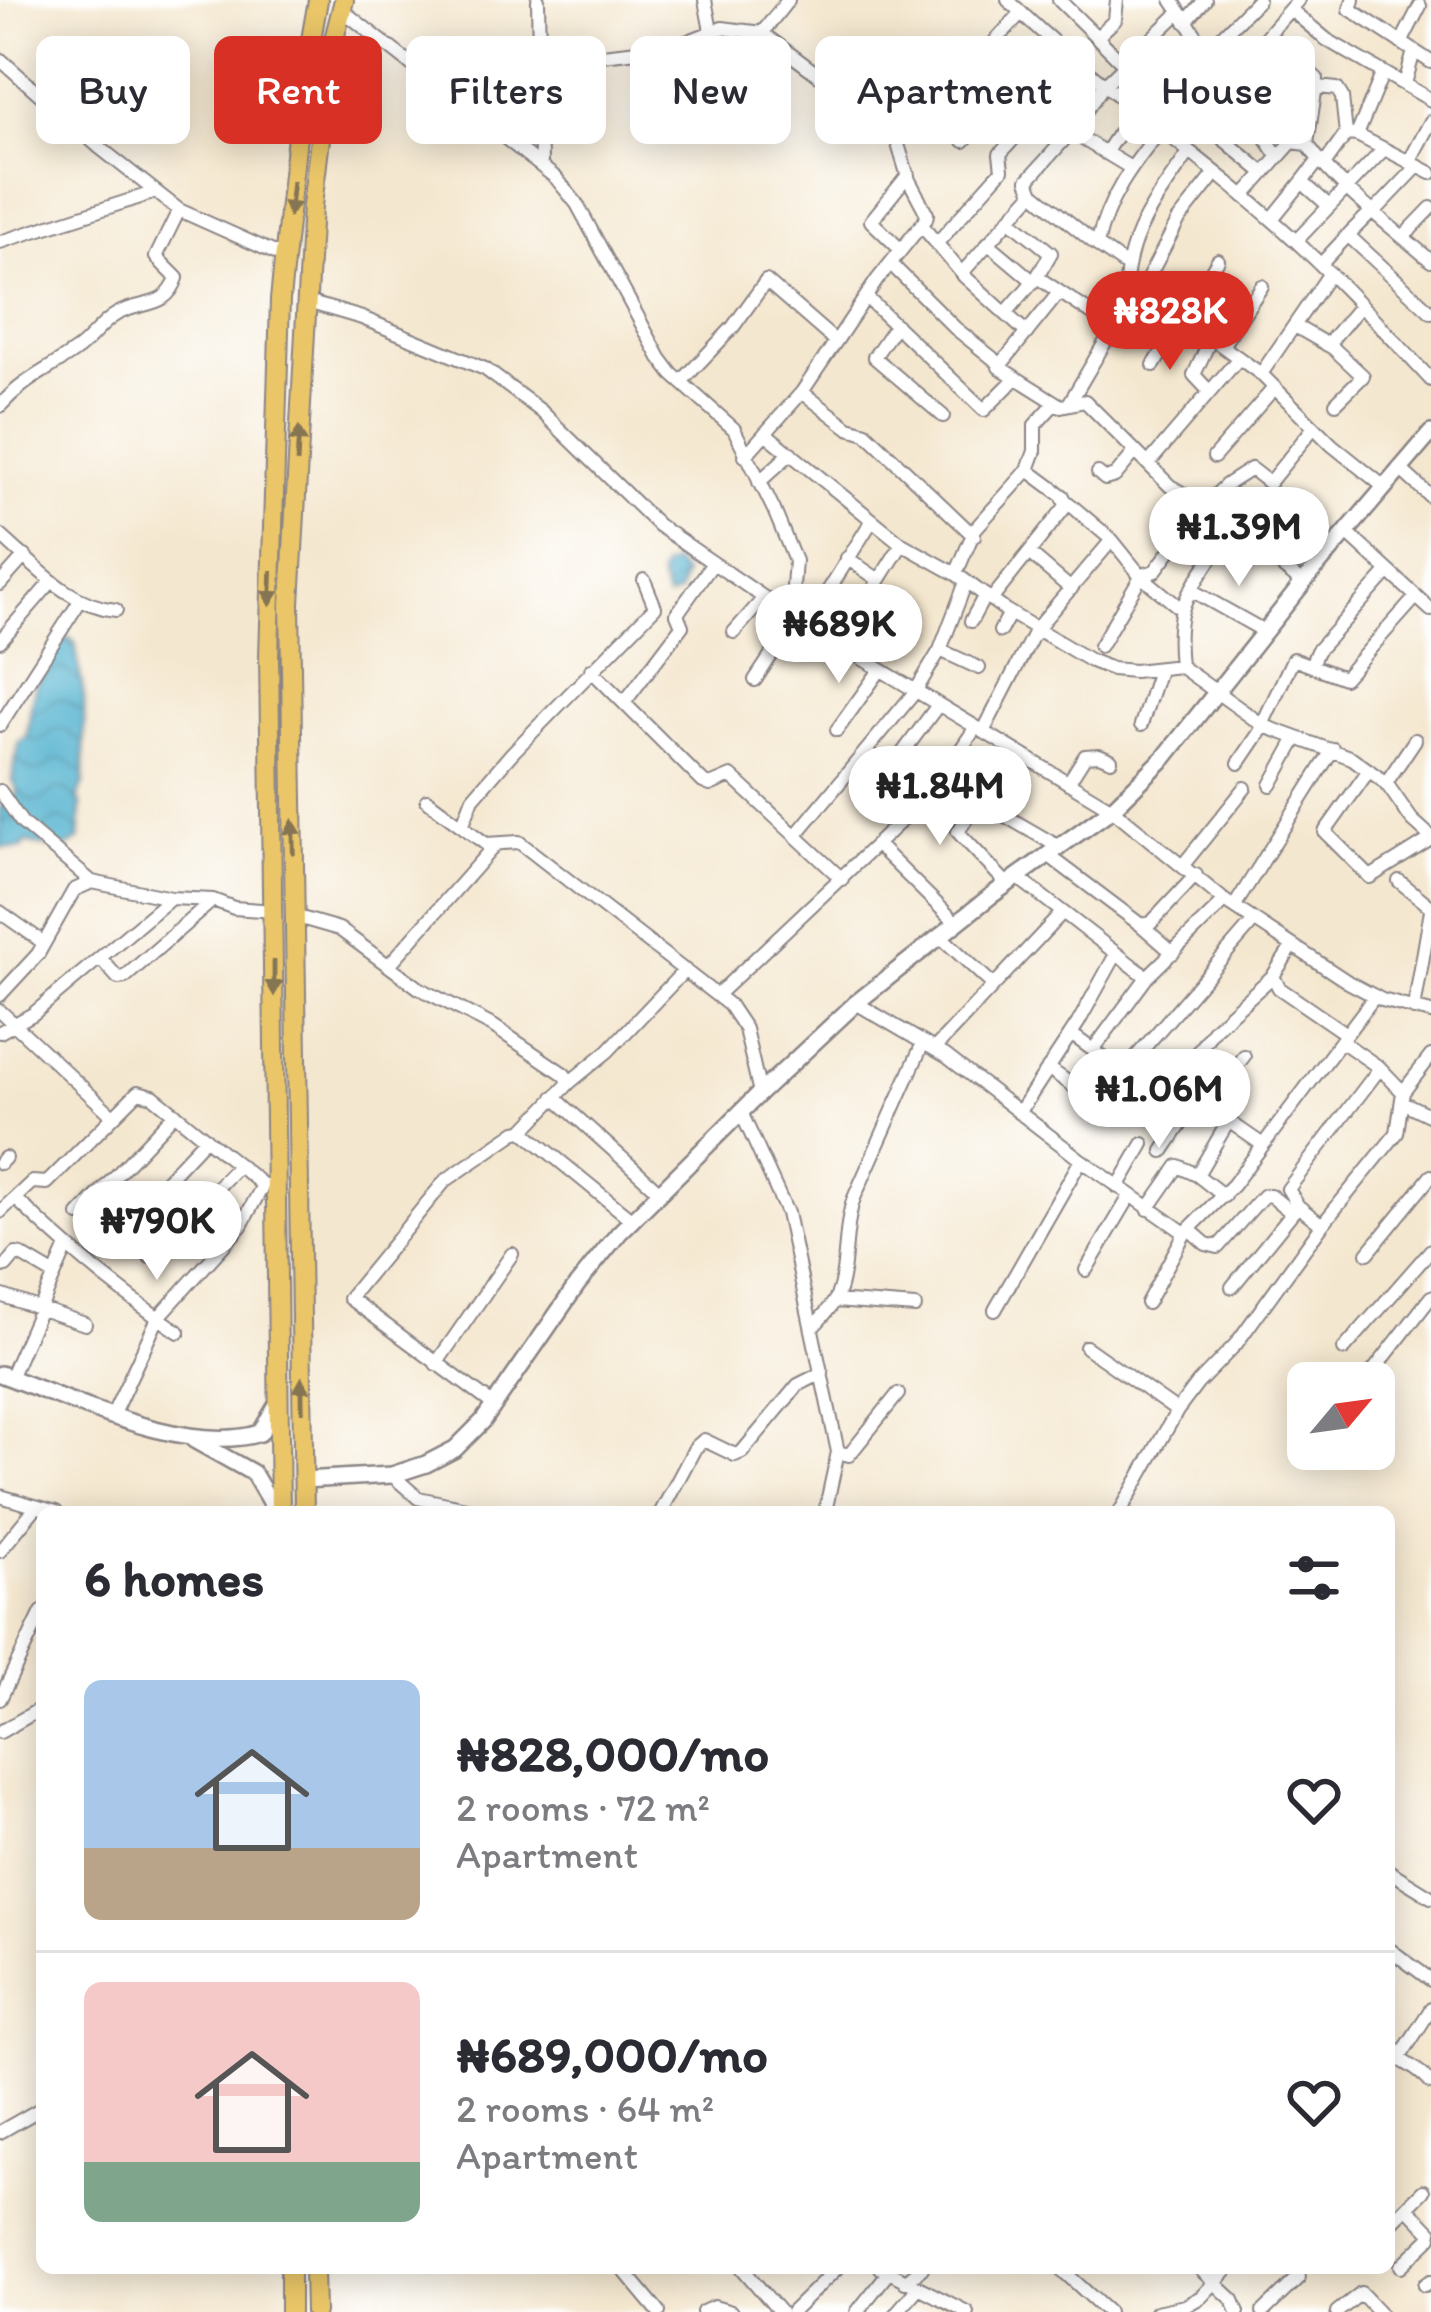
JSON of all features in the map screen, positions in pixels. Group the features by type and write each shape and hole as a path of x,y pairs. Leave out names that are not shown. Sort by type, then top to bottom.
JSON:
{"main road":[{"path":"304,1506 284,914 268,656 284,257 318,0"},
{"path":"278,1506 290,604 304,302 330,55 343,5"},
{"path":"290,2274 290,2312"},
{"path":"314,2274 315,2312"}],"street":[{"path":"538,0 539,36"},
{"path":"705,0 711,31"},
{"path":"762,33 788,0"},
{"path":"1008,0 1046,36"},
{"path":"1059,0 1119,56"},
{"path":"1097,37 1115,20 1117,0"},
{"path":"1154,36 1179,11 1205,0"},
{"path":"1222,36 1258,0"},
{"path":"1353,0 1350,9 1431,62"},
{"path":"343,5 541,163 577,204 660,358 734,429 795,561 792,599 796,618"},
{"path":"1315,103 1318,87 1311,72 1268,34 1294,5 1327,40 1431,100"},
{"path":"1401,43 1422,7"},
{"path":"1000,36 1021,13"},
{"path":"606,55 673,47 711,31 762,33 815,72"},
{"path":"1405,85 1414,51"},
{"path":"0,59 179,210 284,257"},
{"path":"1095,98 1119,71"},
{"path":"1272,219 1321,162 1352,135 1383,72"},
{"path":"1095,79 1119,98"},
{"path":"1318,87 1337,89 1352,135"},
{"path":"1261,374 1350,233 1419,167 1431,121"},
{"path":"1105,153 1119,132"},
{"path":"1352,135 1419,167"},
{"path":"541,144 541,163"},
{"path":"745,456 802,392 866,297 922,226 927,214 898,144"},
{"path":"937,242 1002,170 1000,154 1010,144"},
{"path":"1060,144 1028,180 1033,193 1128,267"},
{"path":"1090,144 1131,168"},
{"path":"1097,245 1118,186 1150,144"},
{"path":"1176,144 1296,241 1431,380"},
{"path":"1229,144 1264,172"},
{"path":"1270,144 1278,156"},
{"path":"1244,196 1290,144"},
{"path":"1307,144 1347,189 1426,256 1431,240"},
{"path":"1296,241 1384,149"},
{"path":"1188,154 1147,209 1128,267 1125,307 1216,342 1261,374 1314,428 1383,485"},
{"path":"796,835 915,692 940,650 974,536 1028,470 1035,451 1035,425 1063,403 1132,309 1178,221 1215,174"},
{"path":"901,250 871,221 908,176"},
{"path":"1303,182 1329,206"},
{"path":"0,242 156,192"},
{"path":"962,273 1033,193"},
{"path":"1403,237 1431,208"},
{"path":"0,406 35,373 76,351 117,314 152,306 168,294 177,278 156,257 179,210"},
{"path":"1006,313 1051,253 1009,219"},
{"path":"922,226 962,273 1028,333"},
{"path":"1350,233 1431,312"},
{"path":"988,243 1115,329"},
{"path":"1154,365 1218,260"},
{"path":"891,264 1003,370 1063,403 1085,400 1171,486 1304,583"},
{"path":"681,382 733,327 766,281 835,341"},
{"path":"1210,392 1194,375 1262,286"},
{"path":"1000,364 1058,294"},
{"path":"866,297 984,410 1016,377"},
{"path":"304,302 362,319 485,369 541,412 658,525 764,598 1112,809 1229,904 1292,947 1375,996 1431,1012"},
{"path":"1327,345 1360,305"},
{"path":"896,325 874,357 943,416"},
{"path":"1294,326 1327,345 1363,376 1336,403"},
{"path":"1148,464 1239,358"},
{"path":"1214,457 1274,388"},
{"path":"802,392 849,428 866,433 974,536"},
{"path":"1100,646 1141,576 1160,566 1204,506 1250,469 1269,483 1314,428"},
{"path":"765,433 902,544 1088,660 1112,669 1180,666 1263,725 1333,749 1369,770 1431,838 1370,877 1325,832 1369,770"},
{"path":"303,1480 392,1475 455,1449 494,1405 577,1286 632,1220 760,1093 856,1003 1012,880 1112,809 1165,758 1383,485 1431,433"},
{"path":"1098,473 1105,479 1115,476 1135,452"},
{"path":"759,482 790,453"},
{"path":"1399,468 1431,497"},
{"path":"1028,470 1112,540 1141,576 1180,608"},
{"path":"971,621 1066,501"},
{"path":"755,680 796,618 872,522"},
{"path":"1238,764 1263,725 1293,658 1344,678 1426,604 1346,532"},
{"path":"0,535 52,582 90,608 116,610"},
{"path":"718,994 877,845 943,774 980,730 1036,629 1112,540"},
{"path":"838,645 902,544"},
{"path":"1180,666 1180,608 1216,551"},
{"path":"1028,553 1071,589"},
{"path":"0,584 25,556"},
{"path":"847,558 879,580"},
{"path":"677,614 713,563"},
{"path":"1311,665 1317,651 1388,572"},
{"path":"624,703 682,626 677,614 656,604 644,580"},
{"path":"0,641 52,582"},
{"path":"1190,590 1264,631"},
{"path":"734,632 764,598"},
{"path":"0,725 80,601"},
{"path":"462,826 473,798 656,604"},
{"path":"1000,631 1010,613"},
{"path":"940,650 979,668"},
{"path":"591,670 703,782 731,776 842,879"},
{"path":"837,730 880,670"},
{"path":"1141,724 1159,670"},
{"path":"890,770 938,705"},
{"path":"1271,785 1297,738"},
{"path":"1385,783 1415,740"},
{"path":"1093,1050 1147,977 1229,904 1333,749"},
{"path":"866,752 919,801"},
{"path":"1068,783 1085,756 1111,760"},
{"path":"943,774 1053,851 1173,953"},
{"path":"1183,865 1245,788"},
{"path":"0,790 22,824 92,882 171,898 213,900 339,929 437,999 493,1025 531,1050 570,1082"},
{"path":"427,800 494,846"},
{"path":"978,800 958,832 1012,880 1147,977"},
{"path":"389,965 494,846 519,842 718,994 745,1029 760,1093"},
{"path":"877,845 956,923"},
{"path":"1142,925 1151,923 1196,875"},
{"path":"1400,880 1431,909 1414,1009"},
{"path":"0,995 44,943 74,890 92,882"},
{"path":"0,1032 33,1014 171,898"},
{"path":"100,958 118,978 125,976 213,900"},
{"path":"0,912 44,943"},
{"path":"813,1327 835,1301 841,1285 847,1218 929,1046 1062,913"},
{"path":"1048,1068 1097,1103 1254,921"},
{"path":"940,936 992,984"},
{"path":"1263,1145 1175,1084 1214,1029 1273,976 1292,947"},
{"path":"1019,1113 1115,956"},
{"path":"494,1405 349,1298 445,1181 523,1131 685,970"},
{"path":"1273,976 1279,988 1380,1068 1403,1097 1431,1116"},
{"path":"1095,995 1120,1014"},
{"path":"1147,1304 1188,1232 1224,1196 1375,996"},
{"path":"856,1003 929,1046 1124,1192 1206,1244 1218,1246 1263,1196 1270,1195 1322,1225"},
{"path":"0,1011 113,1116"},
{"path":"1071,1034 1123,1072"},
{"path":"1163,1151 1244,1056"},
{"path":"1123,1506 1177,1411 1236,1345 1396,1132 1403,1097 1431,1056"},
{"path":"1295,1209 1288,1189 1297,1174 1380,1068"},
{"path":"0,1212 32,1182 47,1183 144,1091 263,1185 241,1226 158,1318 113,1414"},
{"path":"554,1097 660,1192"},
{"path":"742,1112 787,1213 813,1327 838,1452 827,1506"},
{"path":"79,1215 175,1113"},
{"path":"1197,1175 1228,1122"},
{"path":"523,1131 632,1220"},
{"path":"108,1242 206,1138"},
{"path":"1086,1270 1143,1144"},
{"path":"995,1310 1081,1160"},
{"path":"150,1258 239,1166"},
{"path":"1148,1209 1178,1166 1224,1196"},
{"path":"1368,1253 1431,1176"},
{"path":"15,1198 66,1249 179,1332"},
{"path":"1232,1287 1295,1209"},
{"path":"66,1249 5,1376 191,1438 236,1440 260,1432 279,1399"},
{"path":"1344,1349 1431,1250"},
{"path":"6,1266 16,1254 55,1275"},
{"path":"436,1364 512,1254"},
{"path":"0,1295 85,1324"},
{"path":"1380,1362 1431,1297"},
{"path":"835,1301 915,1307"},
{"path":"1086,1347 1177,1411"},
{"path":"664,1506 704,1440 735,1455 742,1452 798,1385 821,1372"},
{"path":"838,1452 849,1455 898,1394"},
{"path":"191,1438 253,1473 274,1506"},
{"path":"392,1475 418,1498 457,1506"},
{"path":"0,1496 36,1507 0,1551"},
{"path":"0,1699 36,1624"},
{"path":"0,1732 36,1711"},
{"path":"1395,1875 1431,1897"},
{"path":"1395,1953 1431,1980"},
{"path":"1395,2054 1431,2008"},
{"path":"1395,2055 1413,2062 1431,2083"},
{"path":"0,2132 36,2111"},
{"path":"1395,2218 1423,2192"},
{"path":"1401,2266 1431,2235 1407,2207"},
{"path":"627,2274 659,2312"},
{"path":"747,2274 780,2312"},
{"path":"793,2312 831,2274"},
{"path":"857,2312 883,2274"},
{"path":"891,2274 945,2309 967,2312"},
{"path":"897,2312 918,2274"},
{"path":"1067,2274 1108,2312"},
{"path":"1207,2274 1241,2310"},
{"path":"1156,2312 1184,2309 1207,2294 1223,2274"},
{"path":"1263,2312 1298,2277"},
{"path":"1337,2312 1361,2293 1379,2312"},
{"path":"637,2312 648,2299"},
{"path":"703,2312 714,2307 731,2312"}],"water":[{"path":"673,563 684,574 679,593 667,598 660,577 663,568"},
{"path":"69,638 75,643 84,698 79,840 63,850 26,842 22,848 0,847 0,808 18,792 12,780 19,742 27,737 37,681 49,655"}]}
